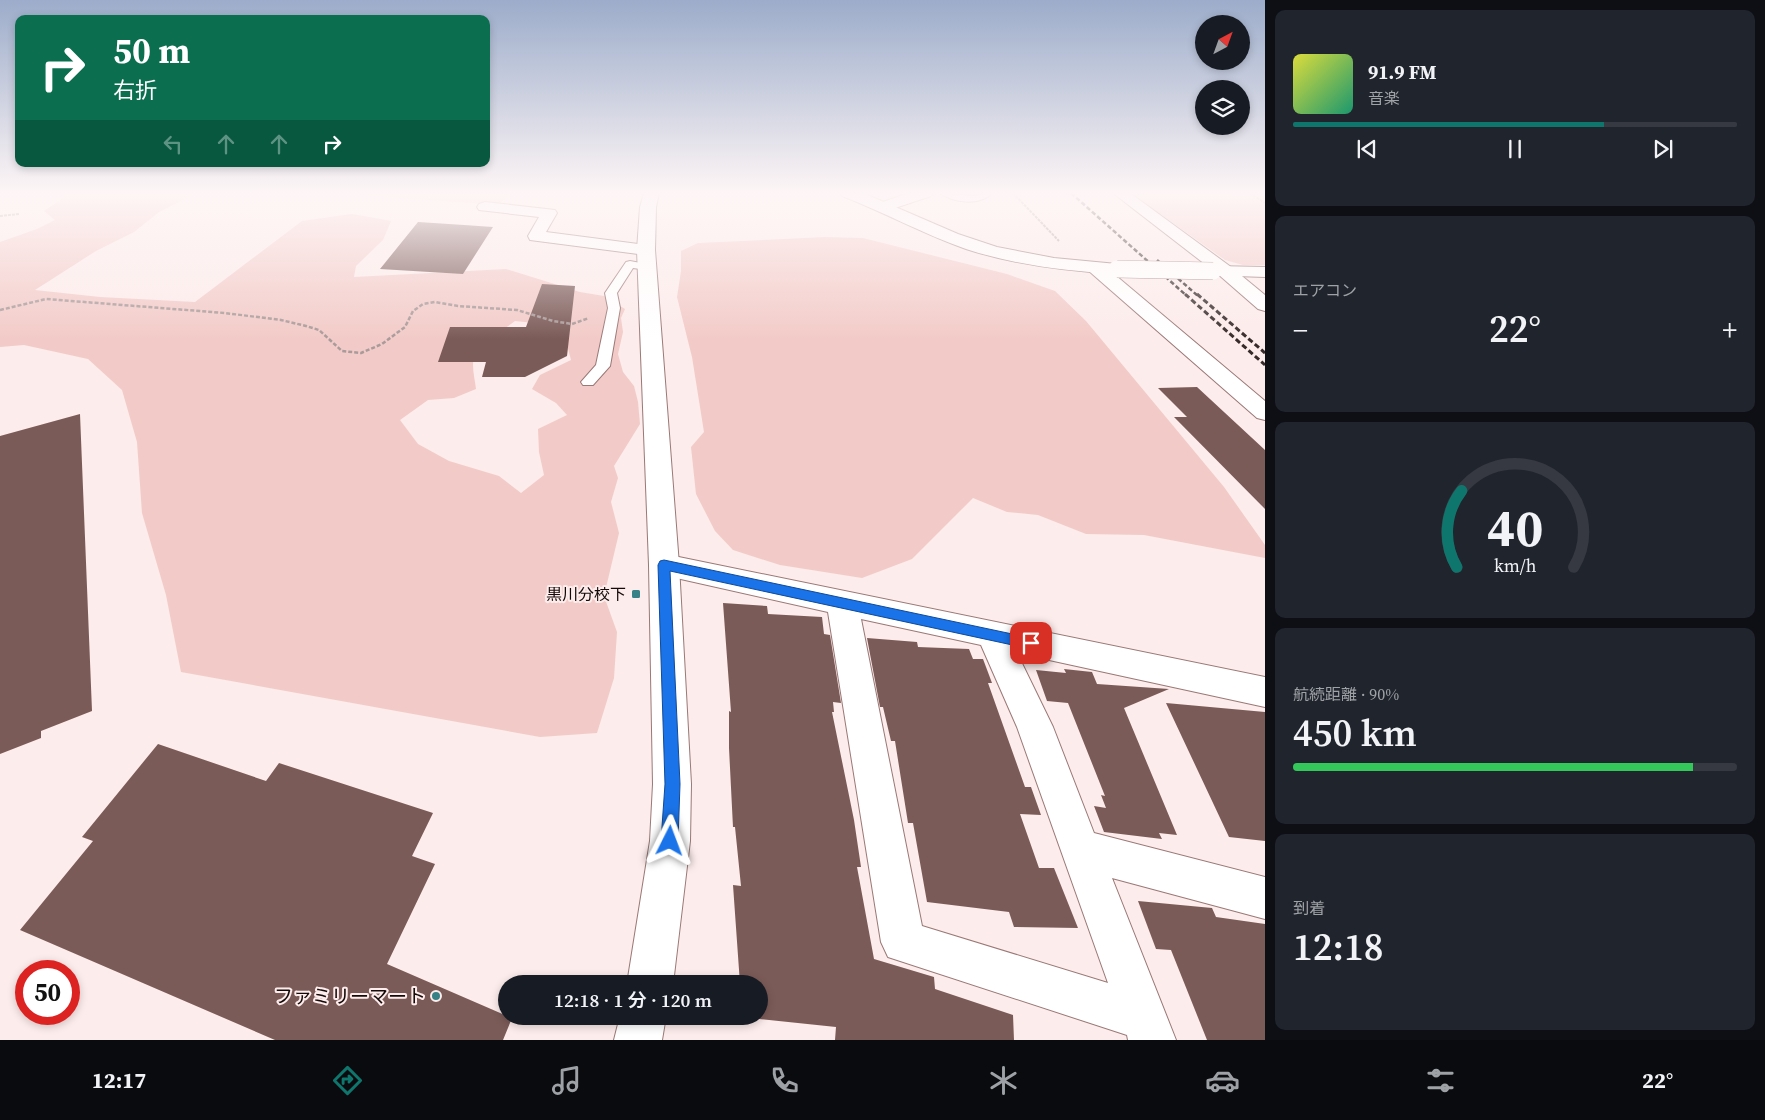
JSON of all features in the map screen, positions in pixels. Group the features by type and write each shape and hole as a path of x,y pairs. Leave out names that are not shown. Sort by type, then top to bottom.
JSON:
{"street":[{"path":"564,242 647,258"},
{"path":"647,242 664,565 672,784 670,841 651,975"},
{"path":"963,242 1040,262 1096,268 1265,272"},
{"path":"1181,242 1265,305"},
{"path":"1096,268 1265,413"},
{"path":"664,565 1265,692"},
{"path":"842,603 903,942 1148,1029"},
{"path":"992,635 1035,727 1148,1029"},
{"path":"1080,849 1265,898"},
{"path":"638,1040 641,1025"}],"lane":[{"path":"588,382 603,366 614,308 612,294 630,264 647,258"}],"path":[{"path":"0,310 46,299 225,313 282,320 306,326 319,330 342,351 361,353 382,344 405,327 413,311 423,304 435,302 458,306 517,310 553,321 572,324"}],"shaded area":[{"path":"0,242 115,242 96,251 35,290 100,297 195,302 275,242 381,242 356,266 354,277 506,269 580,292 604,296 625,309 621,318 623,332 618,354 623,372 634,386 640,424 614,466 618,478 611,502 619,533 604,596 617,632 614,678 597,733 540,737 181,672 166,595 142,513 137,442 122,390 88,359 24,345 0,347","holes":["515,321 553,325 566,341 571,360 540,375 532,389 556,403 567,415 538,429 539,452 544,475 521,493 499,476 449,461 418,444 400,420 428,400 454,398 476,389 473,365 478,351 489,340"]},
{"path":"877,242 1007,274 1055,291 1086,321 1224,487 1265,545 1265,558 1144,535 1086,534 1038,515 1007,512 973,498 912,559 862,578 780,565 733,550 715,531 696,494 691,447 704,432 692,357 677,297 681,271 681,251 698,243"},
{"path":"1199,242 1265,242 1265,265 1243,265 1225,260"}],"building":[{"path":"402,242 484,242 463,274 380,269"},
{"path":"542,284 575,286 567,356 525,377 482,377 486,362 438,362 450,327 526,327"},
{"path":"1197,387 1265,450 1265,509 1174,417 1187,417 1158,388"},
{"path":"80,414 92,711 41,731 41,738 0,754 0,436"},
{"path":"723,603 767,606 768,614 822,617 824,634 830,635 841,703 833,702 834,712 832,712 854,820 861,867 857,867 874,959 934,977 935,989 1013,1015 1014,1040 835,1040 836,1027 768,1020 768,975 739,975 733,885 741,886 735,827 733,827 729,748 729,711 731,712"},
{"path":"867,638 917,642 918,647 969,649 973,659 983,659 992,683 988,683 1025,787 1031,787 1041,815 1020,814 1039,868 1054,868 1078,928 1014,927 1009,912 927,902 913,823 908,823 895,741 891,741 883,707 880,707"},
{"path":"1064,669 1092,672 1097,684 1169,689 1124,708 1177,835 1159,833 1162,839 1104,832 1094,806 1106,808 1101,795 1105,796 1068,703 1047,701 1036,670 1066,673"},
{"path":"1166,703 1265,712 1265,841 1229,837"},
{"path":"158,744 266,781 279,763 433,813 412,856 435,864 387,964 498,1012 498,1025 509,1025 503,1040 275,1040 20,930 93,841 82,837"},
{"path":"1138,901 1212,908 1216,917 1265,924 1265,1040 1207,1040 1171,950 1156,949"}],"railway":[{"path":"1126,242 1187,296"},
{"path":"1157,260 1198,296"},
{"path":"1185,294 1265,365"},
{"path":"1197,294 1265,353"}],"place":[{"name":"黒川分校下","path":"636,594"},
{"name":"ファミリーマート","path":"436,996"}],"route":[{"path":"670,841 672,784 664,565 1031,643"}]}
